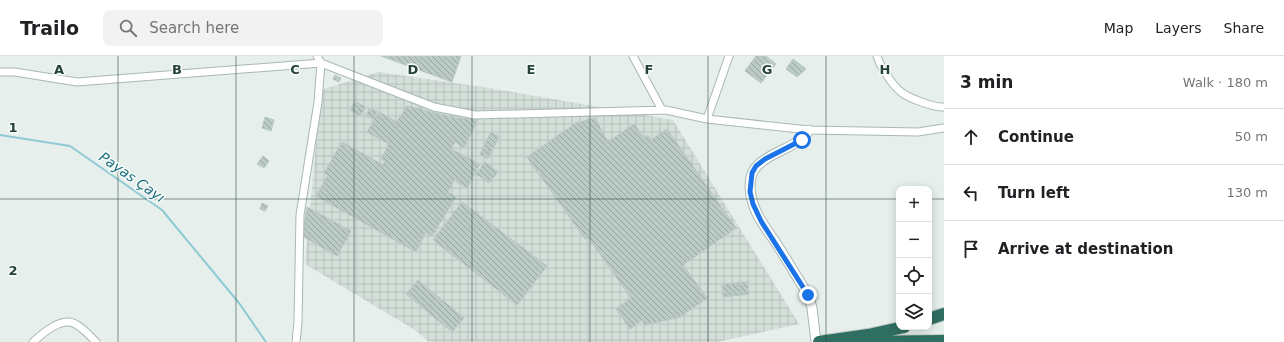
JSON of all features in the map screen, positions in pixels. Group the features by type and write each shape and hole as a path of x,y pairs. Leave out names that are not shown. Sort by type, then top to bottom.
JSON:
{"highway":[{"path":"932,319 944,314"},
{"path":"819,342 868,335 896,329"},
{"path":"863,342 944,341"}],"street":[{"path":"296,342 298,322 300,215 318,102 321,63 317,56"},
{"path":"633,56 662,110"},
{"path":"707,119 729,56"},
{"path":"877,56 879,64 901,93 937,108 944,107"},
{"path":"0,72 15,72 77,82 321,63 434,107 475,115 662,110 707,119 809,130 918,132 944,128"},
{"path":"809,130 802,140 765,159 756,166 752,173 750,192 753,204 761,221 808,295 814,318 816,342"},
{"path":"32,342 56,325 67,322 76,323 96,342"}],"shaded area":[{"path":"378,72 483,87 673,120 799,324 717,342 429,342 415,330 305,264 321,90"}],"building":[{"path":"381,56 461,56 452,82"},
{"path":"756,56 766,56 776,64 761,83 745,71"},
{"path":"793,59 806,69 797,77 786,69"},
{"path":"335,75 341,78 339,82 333,79"},
{"path":"355,101 365,107 360,116 350,110"},
{"path":"407,106 455,118 478,119 464,148 455,142 451,149 480,164 467,188 454,180 448,192 456,197 432,236 426,232 416,252 316,196 328,175 324,173 342,142 383,165 385,161 381,159 389,144 367,132 379,112 397,122"},
{"path":"369,109 377,111 374,119 366,116"},
{"path":"265,117 274,120 271,131 262,128"},
{"path":"595,118 608,142 634,124 644,138 648,135 651,140 667,129 736,228 683,265 707,298 680,317 645,325 642,320 630,329 616,309 631,298 589,238 585,239 527,157 576,123"},
{"path":"491,132 499,137 488,159 480,154"},
{"path":"263,156 269,161 264,168 257,164"},
{"path":"485,162 498,172 489,183 476,174"},
{"path":"462,202 547,266 517,305 433,240"},
{"path":"262,203 268,206 265,211 260,209"},
{"path":"307,207 351,231 337,256 302,236"},
{"path":"418,280 464,318 452,332 406,294"},
{"path":"748,282 749,294 723,297 722,284"}],"waterway":[{"name":"Payas Çayı","path":"0,135 70,146 162,210 239,303 266,342"}],"route":[{"path":"802,140 765,159 756,166 752,173 750,192 753,204 761,221 808,295"}]}
